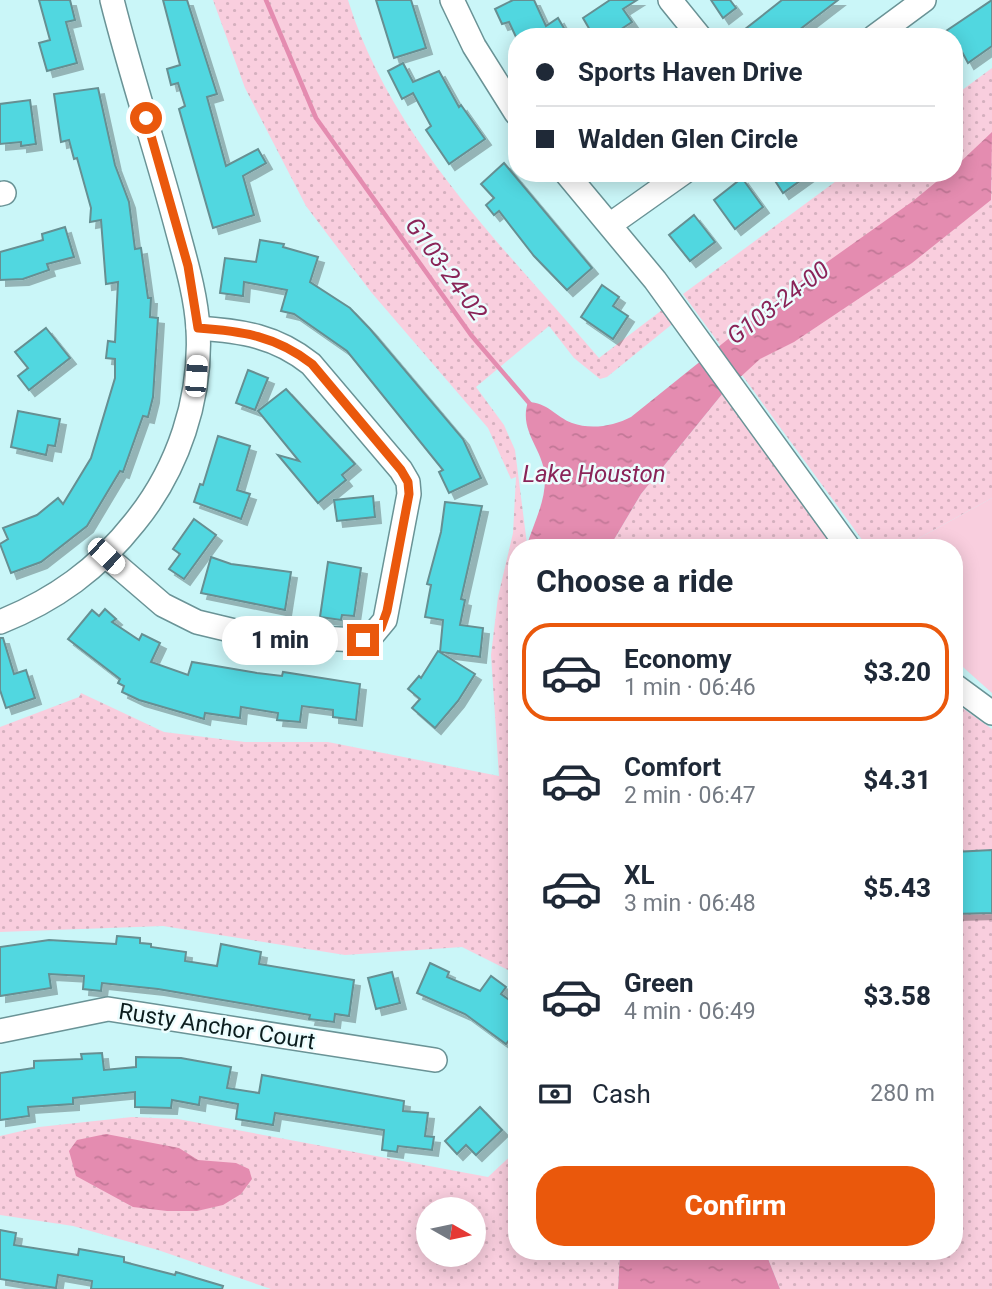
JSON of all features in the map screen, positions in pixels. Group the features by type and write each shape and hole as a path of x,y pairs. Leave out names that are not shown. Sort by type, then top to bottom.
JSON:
{"street":[{"path":"0,622 56,595 106,556 144,511 160,488 178,448 196,376 198,328 188,266 112,0"},
{"path":"452,0 474,46 508,100"},
{"path":"670,0 693,28"},
{"path":"886,28 924,0"},
{"path":"574,182 611,224 688,325 843,539"},
{"path":"611,224 670,182"},
{"path":"106,556 163,605 186,617 229,631 357,640 370,638 385,620 409,494 408,482 401,470 312,364 294,350 255,333 198,328"},
{"path":"963,692 992,713"},
{"name":"Rusty Anchor Court","path":"0,1031 108,1009 435,1060"}],"shaded area":[{"path":"213,0 348,0 367,51 392,100 422,146 490,234 599,358 666,307 676,321 607,377 600,379 574,358 549,326 476,387 504,425 515,450 526,539 512,539 516,477 511,479 488,428 371,292 306,206 245,88"},
{"path":"992,68 992,498 917,539 861,539 683,294 835,182 963,182 963,89"},
{"path":"723,393 828,539 614,539 641,494"},
{"path":"992,498 992,693 963,667 963,539 917,539"},
{"path":"508,554 508,970 462,947 345,955 163,926 0,932 0,727 79,697 81,693 164,732 245,742 328,742 499,776 491,655 498,597"},
{"path":"963,708 992,729 992,1289 780,1289 769,1260 963,1260"},
{"path":"132,1117 178,1119 488,1177 508,1158 508,1260 620,1260 618,1289 271,1289 158,1250 73,1226 0,1215 0,1136 39,1127"}],"water":[{"name":"Lake Houston","path":"992,132 991,200 912,263 794,342 760,359 723,393 641,494 614,539 529,539 541,505 545,479 541,459 526,423 528,402 541,404 572,423 587,426 610,425 631,417 799,282 936,182 963,182 963,159"},
{"path":"106,1134 179,1148 198,1160 236,1163 249,1169 252,1179 241,1194 223,1205 197,1211 133,1207 76,1176 69,1151 77,1140"},
{"path":"620,1260 769,1260 780,1289 618,1289"}],"building":[{"path":"39,0 70,0 75,20 66,22 77,63 47,71 39,43 50,40"},
{"path":"163,0 187,0 217,94 207,97 226,166 258,149 266,163 243,176 254,215 213,228 179,109 185,106 178,83 171,85 167,69 180,65"},
{"path":"376,0 411,0 426,48 394,58"},
{"path":"513,0 534,0 546,26 558,18 564,28 512,28 509,22 502,24 495,9"},
{"path":"610,0 637,0 623,9 632,22 623,28 589,28 583,18"},
{"path":"711,0 730,0 736,8 723,18"},
{"path":"782,0 838,0 802,28 747,28"},
{"path":"992,0 992,46 968,63 963,54 963,28 950,28"},
{"path":"403,63 413,82 439,71 459,107 461,105 485,139 449,164 426,130 431,126 413,93 402,99 388,71"},
{"path":"98,88 115,165 129,202 135,249 141,248 148,298 151,298 150,317 158,318 153,397 148,417 143,416 123,472 120,471 87,526 41,562 11,573 0,544 8,539 3,528 37,515 58,498 63,504 91,458 115,378 115,359 106,358 108,341 115,342 118,282 106,284 101,220 90,222 91,208 77,158 74,159 69,140 61,142 54,94"},
{"path":"30,100 36,144 0,144 0,104"},
{"path":"504,163 508,168 508,182 520,182 592,268 567,290 534,256 499,211 494,215 486,205 494,198 481,184"},
{"path":"737,182 745,182 763,207 735,229 714,200"},
{"path":"776,182 798,182 783,193"},
{"path":"694,215 715,242 690,261 669,235"},
{"path":"65,227 74,257 47,264 49,270 23,279 0,280 0,252 43,240 42,234"},
{"path":"260,240 284,244 283,247 318,257 310,282 350,308 370,329 463,439 481,478 449,493 439,472 443,470 347,351 294,314 281,311 287,290 244,282 243,296 220,293 225,258 256,262"},
{"path":"602,285 619,297 613,306 628,316 613,339 581,317"},
{"path":"46,328 70,358 29,390 18,376 28,368 15,352"},
{"path":"248,370 268,378 255,410 236,403"},
{"path":"286,389 355,464 342,475 346,480 318,503 278,455 299,461 258,411"},
{"path":"18,411 60,419 55,446 48,445 46,455 11,447"},
{"path":"218,436 250,446 237,490 250,494 241,519 194,502 200,484 203,485"},
{"path":"373,496 375,517 337,521 334,500"},
{"path":"445,502 482,506 461,599 465,600 460,625 483,628 480,657 440,652 443,620 425,617 431,585 427,584 441,532"},
{"path":"194,519 216,535 184,579 169,569 180,554 173,549"},
{"path":"211,557 231,564 291,572 285,610 201,593"},
{"path":"328,562 361,568 354,616 342,615 341,620 320,617"},
{"path":"105,609 116,619 112,622 139,640 142,634 160,643 151,662 188,675 192,662 257,673 282,676 283,672 360,684 356,720 333,717 333,710 302,706 300,722 277,720 278,713 241,707 240,718 205,713 204,719 139,700 122,692 124,686 118,683 120,679 68,639 92,610 99,616"},
{"path":"0,638 3,638 14,674 26,670 35,698 6,708 0,690"},
{"path":"438,651 475,674 458,701 435,728 412,708 420,699 408,689 419,676 421,678"},
{"path":"992,850 992,913 963,914 963,852"},
{"path":"117,936 140,938 140,943 151,944 151,947 186,952 185,961 217,966 221,944 261,952 259,964 354,980 349,1016 335,1014 334,1022 309,1019 310,1015 158,989 102,983 101,991 83,989 84,976 49,974 51,988 0,996 0,947 49,940 116,944"},
{"path":"430,963 449,972 447,977 480,991 491,976 506,987 501,994 508,999 508,1041 506,1044 465,1014 417,993"},
{"path":"392,972 400,1003 376,1009 368,978"},
{"path":"102,1053 104,1070 136,1067 136,1057 181,1058 231,1067 227,1088 259,1093 262,1075 404,1101 403,1111 428,1113 425,1136 434,1137 432,1150 398,1146 397,1152 382,1150 384,1130 275,1113 273,1125 236,1119 238,1104 200,1097 199,1105 172,1100 171,1108 135,1107 135,1092 73,1098 73,1104 28,1107 29,1116 0,1120 0,1073 34,1068 34,1061 82,1059 81,1054"},
{"path":"480,1107 502,1130 476,1155 466,1145 457,1154 445,1141"},
{"path":"0,1230 16,1233 14,1245 78,1255 79,1249 124,1257 124,1262 175,1275 176,1272 223,1286 222,1289 91,1289 92,1281 58,1275 56,1288 0,1279"}],"waterway":[{"name":"G103-24-02","path":"266,0 316,118 471,335 530,404"}],"route":[{"path":"146,118 188,266 198,328 255,333 294,350 312,364 401,470 408,482 407,515 396,553 385,620 375,634 363,640"}],"water label":[{"name":"G103-24-00","path":"778,303"}]}
